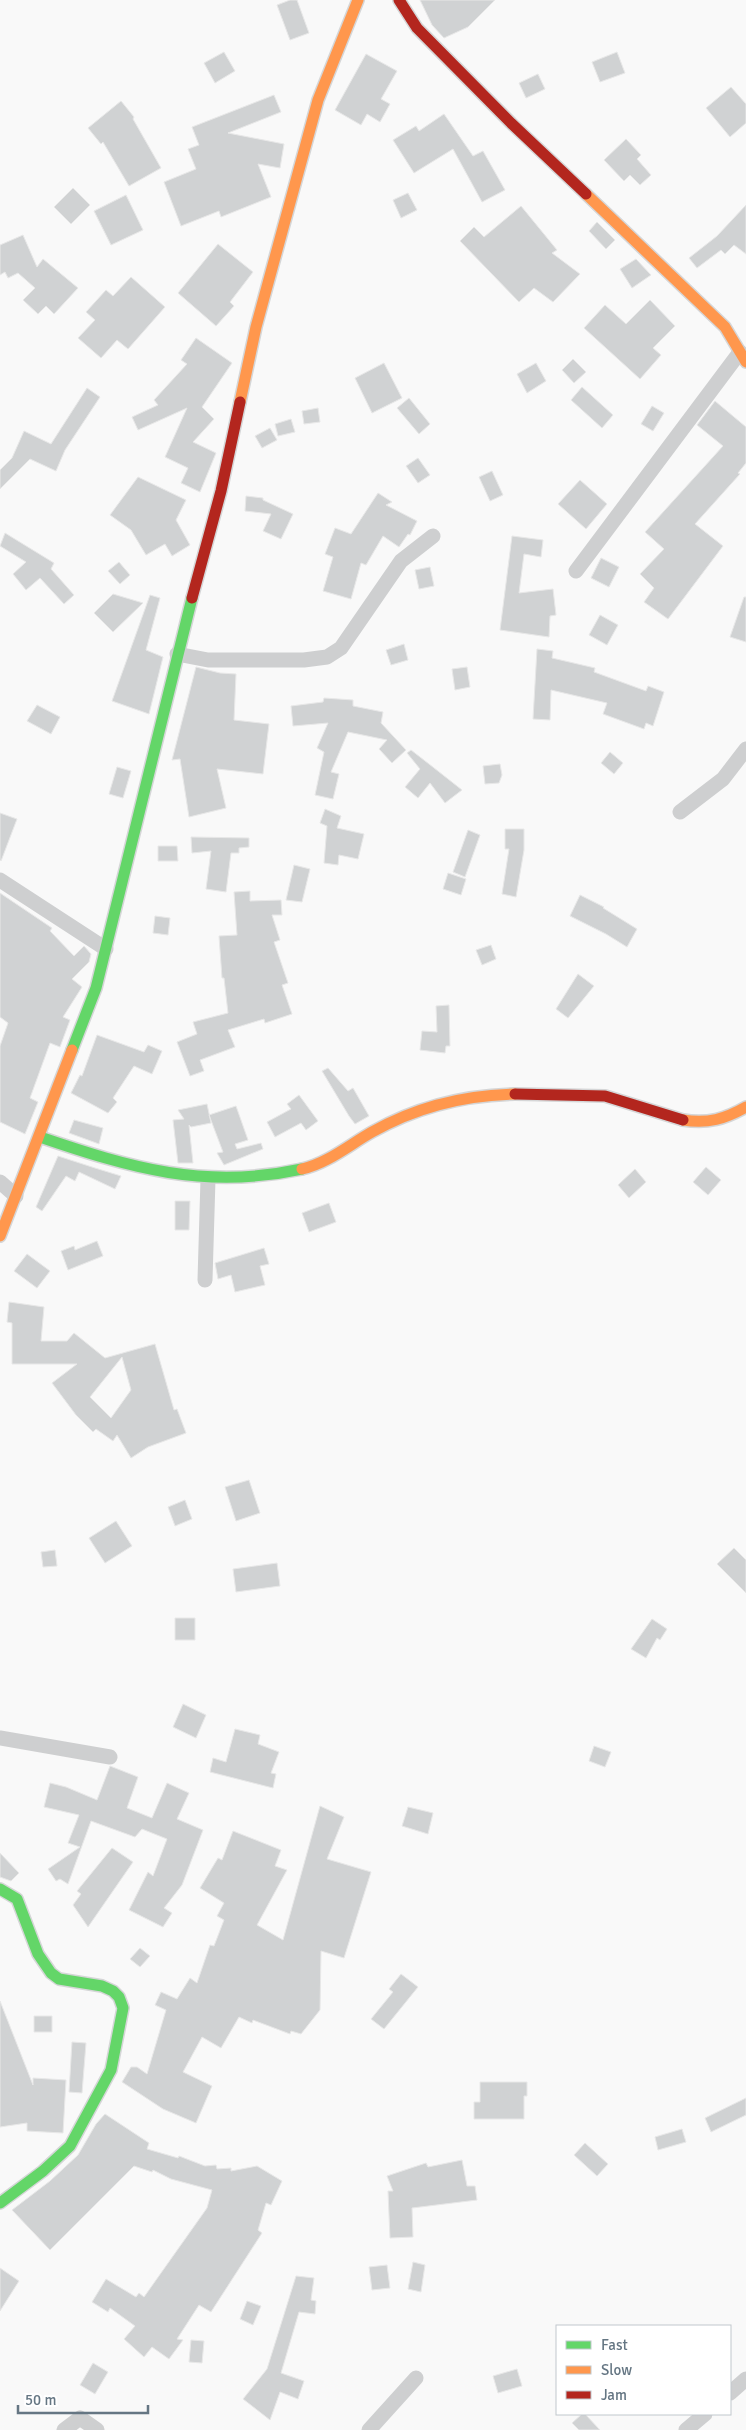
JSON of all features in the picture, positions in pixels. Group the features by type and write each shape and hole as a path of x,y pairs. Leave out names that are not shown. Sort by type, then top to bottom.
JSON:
{"street":[{"path":"0,1236 40,1137 96,988 177,654 221,491 256,327 315,110 358,0"},
{"path":"399,0 417,28 504,116 725,327 743,357 576,571"},
{"path":"177,654 208,660 304,660 328,657 341,648 401,561 433,536"},
{"path":"680,812 723,779 746,749"},
{"path":"0,880 106,948"},
{"path":"40,1137 142,1170 177,1177 208,1179 253,1177 313,1166 373,1131 413,1111 446,1100 476,1095 547,1094 620,1099 662,1115 700,1122 717,1122 732,1117 746,1107"},
{"path":"204,1280 208,1179"},
{"path":"0,1182 16,1196"},
{"path":"0,1738 110,1757"},
{"path":"0,1889 17,1899 38,1954 51,1974 58,1979 102,1986 113,1991 120,1997 123,2008 111,2070 70,2146 43,2170 0,2203"},
{"path":"368,2430 416,2378"},
{"path":"731,2392 746,2379"},
{"path":"686,2430 704,2415"},
{"path":"64,2430 80,2418 97,2430"}],"building":[{"path":"290,0 297,0 309,33 290,40 277,5"},
{"path":"420,0 495,0 468,27 444,38 432,25"},
{"path":"224,52 235,71 215,83 204,63"},
{"path":"617,52 625,73 600,82 592,62"},
{"path":"366,54 397,71 381,99 390,104 380,122 367,114 361,125 335,110"},
{"path":"538,74 545,89 526,98 519,83"},
{"path":"731,87 746,104 746,123 730,137 706,108"},
{"path":"274,95 281,112 228,133 284,144 280,168 258,164 271,197 221,217 219,211 181,226 164,182 196,169 188,149 199,145 192,127"},
{"path":"121,101 134,117 133,119 161,168 129,186 103,142 101,144 88,128"},
{"path":"444,114 473,156 483,151 505,190 482,202 453,149 414,173 393,140 416,126 419,131"},
{"path":"626,139 641,155 637,159 651,175 640,185 630,175 624,181 604,160"},
{"path":"73,188 90,205 71,224 54,207"},
{"path":"408,193 417,210 401,218 393,200"},
{"path":"126,195 143,230 111,245 94,211"},
{"path":"746,205 746,254 734,245 725,254 721,250 697,268 689,258 717,236"},
{"path":"521,206 557,250 552,253 580,274 553,302 534,288 519,302 460,241 474,227 484,237"},
{"path":"597,222 615,240 606,249 589,231"},
{"path":"23,235 37,267 43,259 78,288 54,314 46,306 38,314 23,300 35,288 18,273 8,278 5,272 0,275 0,245"},
{"path":"218,244 253,272 230,302 234,306 216,326 178,293"},
{"path":"636,259 651,275 632,288 620,269"},
{"path":"131,277 165,307 128,349 117,340 101,358 78,338 95,320 86,312 106,290 113,296"},
{"path":"650,300 675,326 653,348 661,355 640,379 584,328 605,305 626,324"},
{"path":"196,338 232,363 202,407 214,419 193,442 216,453 200,492 181,483 188,468 165,457 187,408 138,430 132,417 158,405 154,400 187,364 181,360"},
{"path":"573,359 586,372 574,383 562,370"},
{"path":"384,363 402,398 372,413 355,378"},
{"path":"536,363 546,381 527,393 517,374"},
{"path":"582,387 613,415 602,428 571,400"},
{"path":"87,388 100,397 65,450 56,471 30,459 0,489 0,470 12,458 24,431 51,444"},
{"path":"409,398 430,424 419,434 397,408"},
{"path":"715,401 746,427 746,463 738,473 740,474 695,524 723,546 668,619 644,602 654,588 640,574 664,549 645,532 723,446 697,425"},
{"path":"652,406 664,413 653,431 641,424"},
{"path":"318,408 320,422 304,424 302,411"},
{"path":"291,419 295,432 278,436 275,424"},
{"path":"270,428 277,440 262,448 255,436"},
{"path":"418,458 430,475 418,483 406,466"},
{"path":"492,471 503,495 490,501 479,477"},
{"path":"138,477 186,500 176,520 190,545 172,556 165,544 146,555 131,530 110,515"},
{"path":"580,480 607,504 586,529 558,504"},
{"path":"378,493 392,502 386,505 417,521 410,535 408,534 399,547 383,536 366,565 361,563 351,599 323,591 333,557 325,554 335,528 351,534"},
{"path":"246,496 263,498 263,500 293,514 281,539 263,531 271,514 245,511"},
{"path":"5,533 54,563 51,569 74,595 64,604 40,578 26,590 13,574 26,562 0,546"},
{"path":"512,536 543,540 541,557 524,554 519,593 553,589 556,615 550,616 549,637 500,630"},
{"path":"601,558 619,567 609,587 591,578"},
{"path":"119,562 130,575 120,584 108,571"},
{"path":"430,567 434,586 419,589 415,570"},
{"path":"113,594 143,603 113,632 94,613"},
{"path":"150,595 160,598 146,650 163,657 149,714 112,701"},
{"path":"744,597 746,597 746,642 730,637"},
{"path":"600,615 618,625 607,645 589,635"},
{"path":"404,644 408,660 391,665 386,650"},
{"path":"537,649 553,651 552,658 595,668 594,672 646,691 648,686 664,692 653,726 646,723 644,729 603,714 607,703 551,690 550,720 533,719"},
{"path":"196,667 220,673 236,674 234,720 269,724 263,774 217,769 226,808 189,817 180,759 172,760"},
{"path":"467,667 470,687 455,690 452,669"},
{"path":"324,698 353,700 353,706 383,712 381,723 406,750 392,763 379,749 387,740 348,732 331,772 339,774 333,799 315,795 324,752 317,748 328,723 293,726 291,706 323,702"},
{"path":"37,705 60,717 51,734 27,721"},
{"path":"411,750 462,790 445,803 430,783 418,798 405,787 420,769 407,753"},
{"path":"610,752 623,763 614,774 601,763"},
{"path":"500,764 502,775 499,783 485,784 483,766"},
{"path":"117,767 131,771 123,798 109,794"},
{"path":"325,809 341,816 337,828 364,834 358,859 339,855 338,865 324,863 327,826 320,823"},
{"path":"0,813 17,819 1,861 0,860"},
{"path":"505,829 524,829 524,850 516,897 502,894 509,849 505,849"},
{"path":"468,830 480,835 465,877 453,872"},
{"path":"191,837 249,838 249,847 239,848 239,853 231,853 226,892 206,889 211,851 192,853"},
{"path":"158,846 177,846 178,861 158,861"},
{"path":"294,865 310,869 302,902 286,900"},
{"path":"448,873 466,879 461,895 443,889"},
{"path":"250,891 250,901 281,900 282,915 272,915 280,940 274,942 288,983 282,985 292,1014 265,1023 264,1019 228,1030 235,1047 200,1060 204,1071 190,1076 177,1042 197,1034 193,1022 228,1013 224,978 222,978 219,936 237,935 234,892"},
{"path":"0,893 52,928 50,931 74,956 84,946 91,954 89,962 72,979 82,987 63,1017 70,1020 60,1047 50,1043 30,1098 38,1102 25,1134 0,1122 0,1046 8,1023 0,1017"},
{"path":"580,895 604,907 637,929 627,947 570,916"},
{"path":"155,916 170,918 168,935 153,933"},
{"path":"491,945 496,959 482,965 476,950"},
{"path":"578,974 594,986 568,1018 556,1009"},
{"path":"449,1005 450,1046 446,1046 445,1053 420,1050 422,1031 437,1032 436,1006"},
{"path":"97,1035 144,1052 148,1045 162,1051 152,1074 134,1066 113,1098 117,1102 108,1113 71,1093 80,1075 82,1076"},
{"path":"328,1068 348,1091 353,1088 369,1116 355,1124 322,1071"},
{"path":"299,1095 318,1121 306,1130 301,1123 275,1137 267,1122 291,1109 287,1104"},
{"path":"207,1104 211,1123 191,1127 189,1125 193,1163 178,1163 173,1120 184,1119 178,1110"},
{"path":"236,1106 248,1140 235,1144 237,1149 261,1143 263,1149 224,1165 217,1153 223,1152 209,1115"},
{"path":"74,1120 103,1128 99,1144 69,1133"},
{"path":"58,1156 121,1176 115,1189 79,1172 75,1181 66,1176 42,1211 36,1207"},
{"path":"706,1167 721,1180 708,1195 693,1182"},
{"path":"635,1169 646,1182 629,1198 618,1185"},
{"path":"175,1201 190,1201 189,1230 175,1230"},
{"path":"329,1203 336,1222 309,1232 302,1213"},
{"path":"97,1241 103,1256 68,1270 61,1251 74,1246 75,1250"},
{"path":"264,1248 269,1264 260,1266 265,1285 235,1292 231,1275 218,1279 215,1263"},
{"path":"27,1254 50,1271 37,1288 14,1271"},
{"path":"9,1302 44,1307 41,1341 67,1341 74,1333 105,1358 155,1344 174,1410 177,1409 186,1433 148,1447 131,1458 117,1435 113,1441 96,1429 93,1432 76,1415 52,1383 77,1364 12,1364 12,1323 7,1322","holes":["122,1357 131,1390 111,1418 90,1397"]},
{"path":"249,1480 260,1513 236,1521 225,1487"},
{"path":"185,1500 192,1519 175,1526 168,1507"},
{"path":"116,1521 132,1546 105,1563 89,1538"},
{"path":"734,1548 746,1560 746,1593 717,1564"},
{"path":"55,1550 57,1566 43,1567 41,1552"},
{"path":"277,1563 280,1586 236,1592 233,1569"},
{"path":"175,1618 195,1618 195,1640 175,1640"},
{"path":"652,1619 667,1629 660,1640 657,1638 646,1658 631,1649"},
{"path":"183,1704 206,1715 196,1738 173,1727"},
{"path":"235,1729 260,1735 258,1744 279,1752 271,1773 276,1774 273,1788 210,1772 213,1758 226,1762"},
{"path":"594,1746 611,1752 605,1767 589,1761"},
{"path":"110,1766 138,1777 127,1808 152,1818 167,1783 189,1793 177,1819 203,1830 182,1885 164,1908 172,1913 163,1927 129,1910 148,1872 153,1876 167,1839 142,1829 135,1837 91,1821 68,1884 60,1879 56,1881 48,1869 80,1847 68,1843 79,1815 44,1807 50,1783 66,1787 97,1800"},
{"path":"320,1806 344,1817 327,1859 371,1872 344,1958 321,1951 320,2010 301,2034 291,2031 290,2034 253,2020 252,2023 239,2017 221,2048 202,2037 183,2072 212,2086 196,2123 163,2109 122,2082 131,2067 137,2067 147,2074 166,2010 155,2005 161,1992 177,1999 190,1978 197,1983 210,1945 214,1946 224,1920 217,1916 224,1903 200,1888 218,1858 222,1860 233,1831 281,1850 275,1866 287,1870 257,1925 283,1940"},
{"path":"408,1807 433,1813 428,1834 402,1826"},
{"path":"112,1848 133,1862 88,1927 73,1905 81,1894 77,1891"},
{"path":"0,1853 19,1873 11,1881 0,1877"},
{"path":"140,1948 150,1956 140,1967 130,1959"},
{"path":"401,1974 418,1987 384,2029 371,2019 393,1992 389,1989"},
{"path":"0,2001 33,2085 33,2078 66,2080 63,2133 27,2131 27,2123 0,2127"},
{"path":"34,2016 52,2016 52,2032 34,2032"},
{"path":"72,2042 86,2043 82,2093 69,2092"},
{"path":"480,2082 527,2082 527,2096 524,2096 524,2119 474,2119 474,2102 480,2102"},
{"path":"746,2098 746,2115 711,2132 705,2118"},
{"path":"105,2114 149,2143 147,2149 178,2158 179,2156 205,2166 216,2165 217,2169 231,2168 231,2171 257,2166 282,2181 271,2205 266,2203 258,2230 262,2233 211,2312 199,2305 177,2339 183,2340 169,2359 152,2347 144,2357 124,2339 135,2326 110,2308 108,2312 92,2302 106,2279 136,2297 139,2293 144,2297 207,2208 212,2190 171,2179 153,2170 152,2172 134,2166 50,2250 12,2210 50,2181 78,2155 96,2124"},
{"path":"682,2129 686,2142 658,2150 655,2137"},
{"path":"585,2143 608,2164 597,2176 574,2155"},
{"path":"462,2160 467,2186 475,2186 477,2200 412,2208 413,2237 390,2238 388,2191 393,2191 387,2176 426,2163 428,2167"},
{"path":"413,2262 425,2265 421,2292 408,2289"},
{"path":"387,2265 390,2288 372,2290 369,2267"},
{"path":"0,2268 19,2281 0,2311"},
{"path":"296,2276 314,2278 311,2300 316,2301 315,2314 299,2312 281,2373 304,2381 298,2399 280,2392 270,2420 243,2399 267,2369"},
{"path":"247,2301 261,2306 253,2325 240,2319"},
{"path":"191,2340 204,2341 202,2363 189,2362"},
{"path":"93,2363 108,2372 95,2394 80,2385"},
{"path":"517,2369 522,2386 498,2393 493,2376"},
{"path":"581,2415 586,2415 600,2430 579,2430 572,2423"}],"traffic: fast":[{"path":"72,1050 96,988 192,598"},
{"path":"40,1137 137,1166 200,1176 267,1175 302,1169"},
{"path":"0,1889 17,1899 38,1954 51,1973 59,1979 102,1986 113,1991 119,1997 123,2008 111,2070 70,2146 43,2171 0,2203"}],"traffic: slow":[{"path":"240,402 256,327 318,100 358,0"},
{"path":"586,194 725,327 746,362"},
{"path":"0,1236 72,1050"},
{"path":"302,1169 321,1163 372,1132 423,1109 477,1097 515,1094"},
{"path":"683,1120 716,1120 746,1107"}],"traffic: jam":[{"path":"399,0 417,28 511,123 586,194"},
{"path":"192,598 221,491 240,402"},
{"path":"515,1094 605,1096 683,1120"}]}
